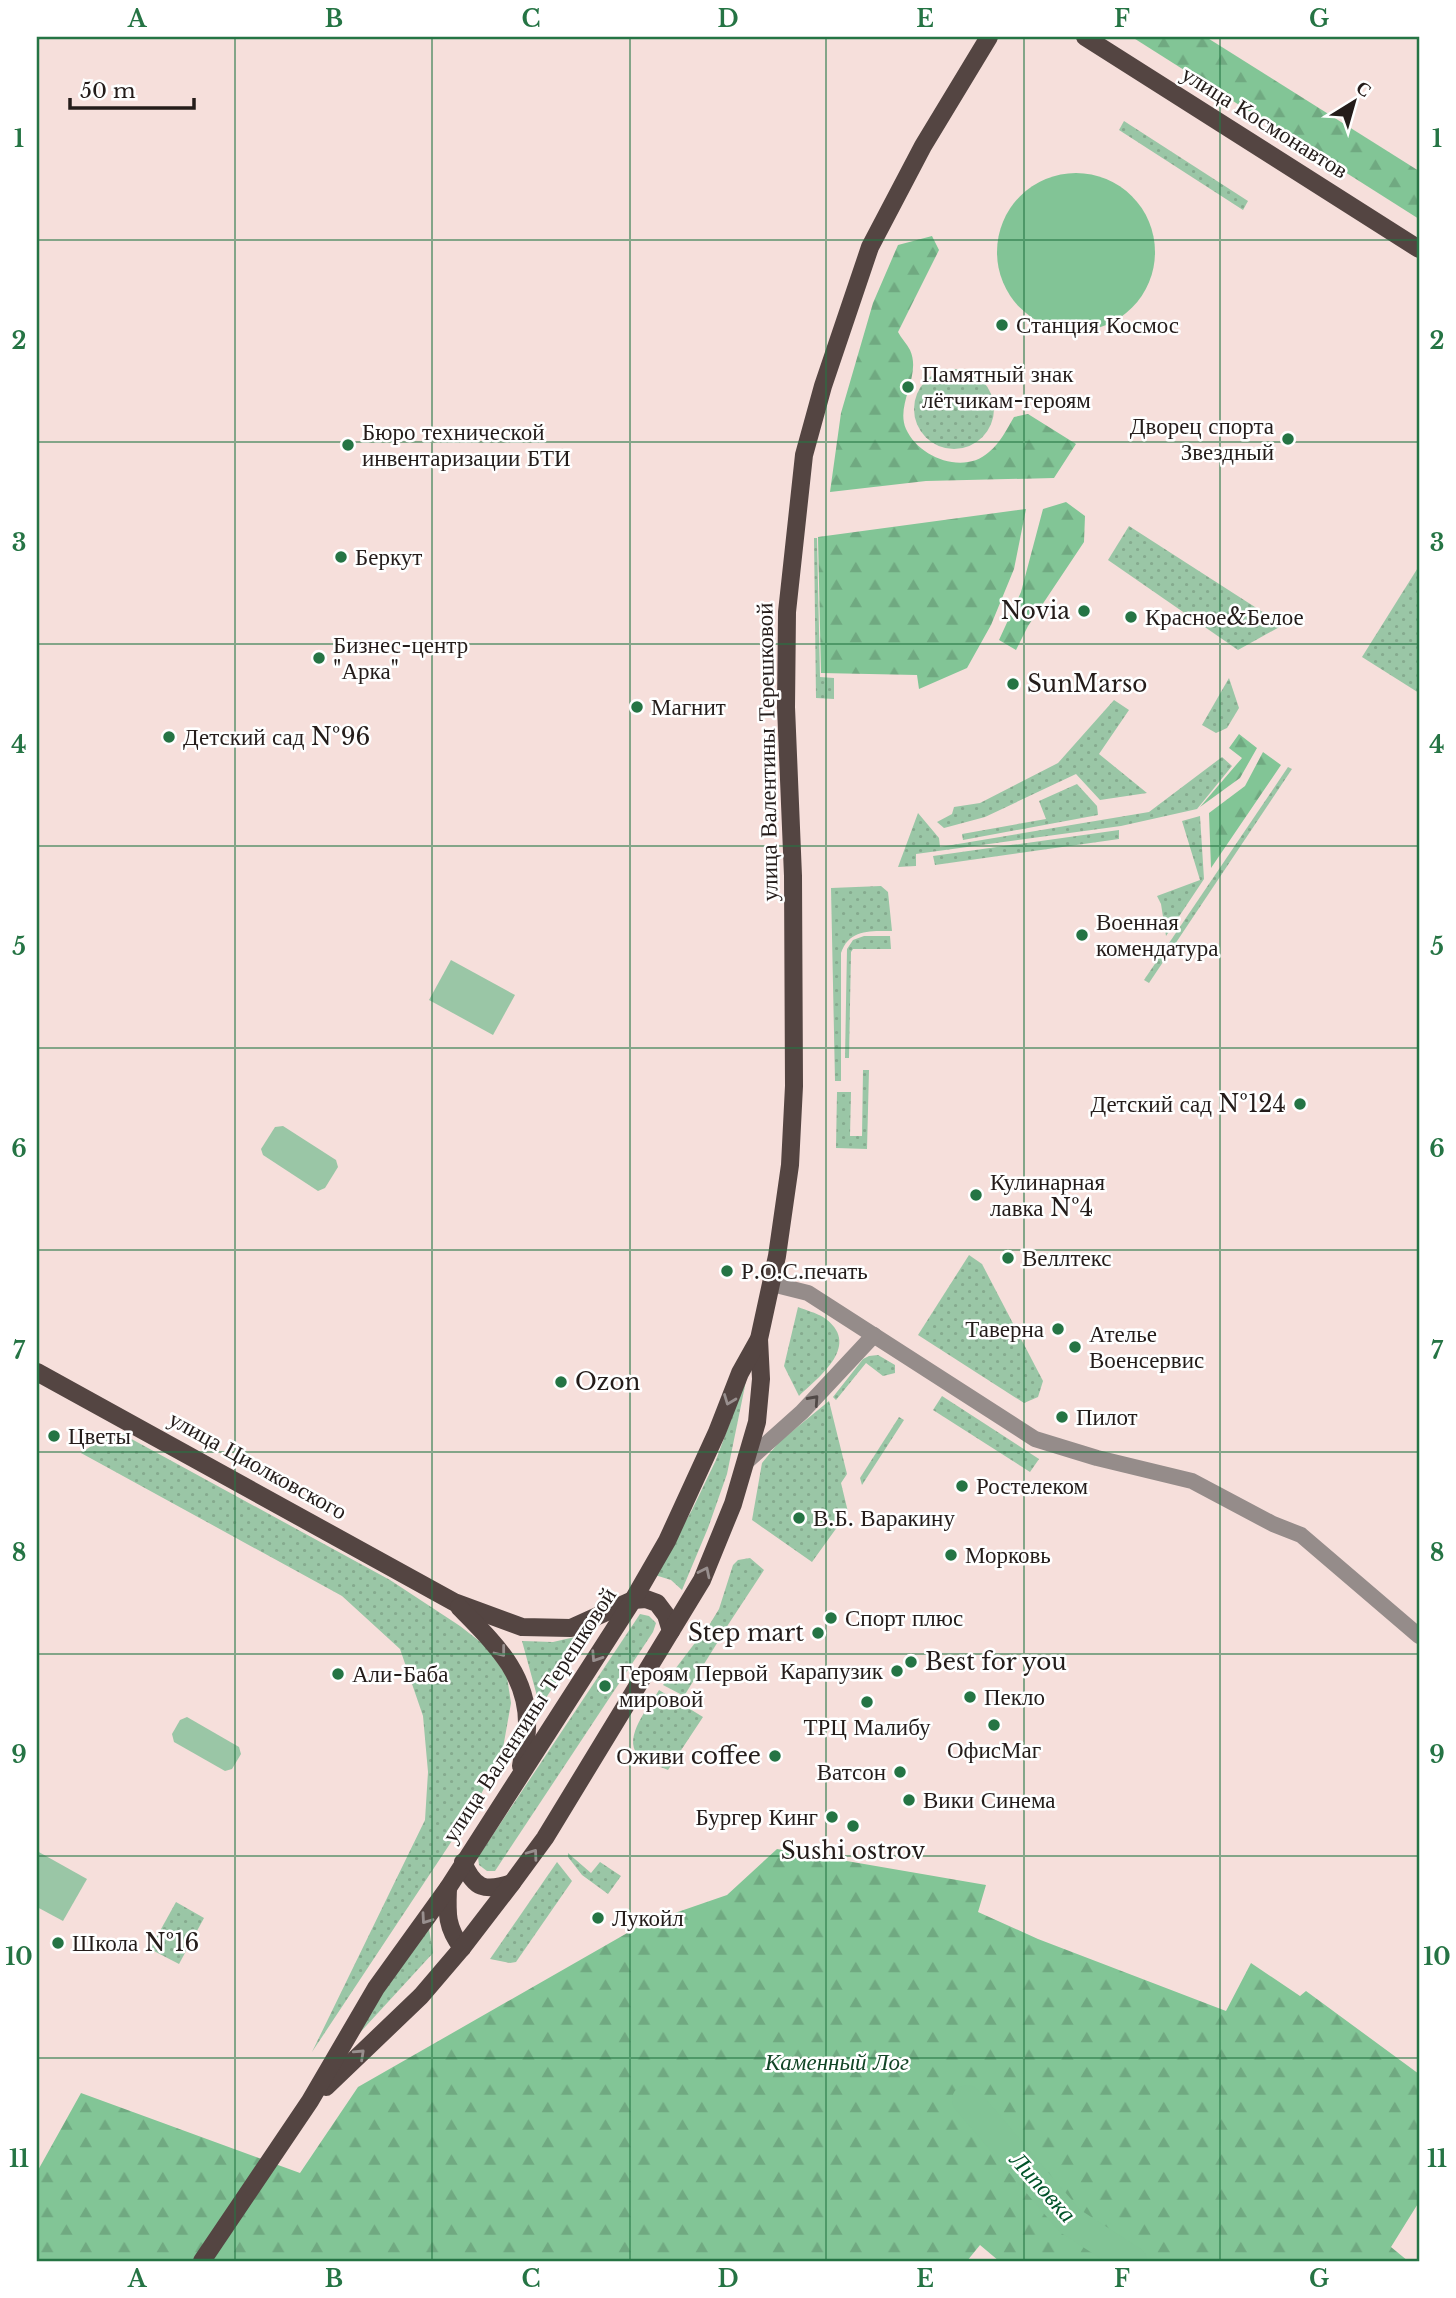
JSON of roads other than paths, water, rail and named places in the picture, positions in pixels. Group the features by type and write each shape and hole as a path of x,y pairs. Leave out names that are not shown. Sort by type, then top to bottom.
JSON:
{"main road":[{"name":"улица Валентины Терешковой","path":"202,2261 306,2108 376,1988 448,1888 633,1600 667,1541 717,1432 740,1373 759,1339 772,1284 790,1165 794,1086 793,876 786,698 787,612 804,455 822,386 870,247 923,146 989,37"},
{"name":"улица Космонавтов","path":"1085,37 1419,249"},
{"name":"улица Валентины Терешковой","path":"306,2108 421,1996 512,1883 545,1838 702,1580 718,1545 757,1422 761,1379 759,1339"},
{"name":"улица Циолковского","path":"37,1372 454,1602"},
{"path":"454,1602 522,1627 571,1629 633,1600 646,1599 657,1604 666,1615 671,1631"},
{"path":"454,1602 496,1645 515,1670 527,1726 520,1774"},
{"path":"463,1862 469,1876 476,1884 485,1888 497,1888 512,1883"},
{"path":"448,1888 447,1916 452,1936 462,1948"}],"street":[{"path":"772,1284 808,1293 1035,1439 1097,1458 1192,1481 1273,1524 1301,1535 1419,1636"},
{"path":"839,1313 856,1337 852,1358"},
{"path":"745,1463 802,1412 874,1335"}],"waterway":[{"name":"Липовка","path":"967,2100 1070,2221 1132,2261"}],"place":[{"name":"Станция Космос","path":"1002,325"},
{"name":"Памятный знак лётчикам-героям","path":"908,387"},
{"name":"Дворец спорта Звездный","path":"1288,439"},
{"name":"Бюро технической инвентаризации БТИ","path":"348,445"},
{"name":"Беркут","path":"341,557"},
{"name":"Novia","path":"1084,611"},
{"name":"Красное&Белое","path":"1131,617"},
{"name":"Бизнес-центр \"Арка\"","path":"319,658"},
{"name":"SunMarso","path":"1013,684"},
{"name":"Магнит","path":"637,707"},
{"name":"Детский сад №96","path":"169,737"},
{"name":"Военная комендатура","path":"1082,935"},
{"name":"Детский сад №124","path":"1300,1104"},
{"name":"Кулинарная лавка №4","path":"976,1195"},
{"name":"Веллтекс","path":"1008,1258"},
{"name":"Р.О.С.печать","path":"727,1271"},
{"name":"Таверна","path":"1058,1329"},
{"name":"Ателье Военсервис","path":"1075,1347"},
{"name":"Ozon","path":"561,1382"},
{"name":"Пилот","path":"1062,1417"},
{"name":"Цветы","path":"54,1436"},
{"name":"Ростелеком","path":"962,1486"},
{"name":"В.Б. Варакину","path":"799,1518"},
{"name":"Морковь","path":"951,1555"},
{"name":"Спорт плюс","path":"831,1618"},
{"name":"Step mart","path":"818,1633"},
{"name":"Best for you","path":"911,1662"},
{"name":"Карапузик","path":"897,1671"},
{"name":"Али-Баба","path":"338,1674"},
{"name":"Героям Первой мировой","path":"605,1686"},
{"name":"Пекло","path":"970,1697"},
{"name":"ТРЦ Малибу","path":"867,1702"},
{"name":"ОфисМаг","path":"994,1725"},
{"name":"Оживи coffee","path":"775,1756"},
{"name":"Ватсон","path":"900,1772"},
{"name":"Вики Синема","path":"909,1800"},
{"name":"Бургер Кинг","path":"832,1817"},
{"name":"Sushi ostrov","path":"853,1826"},
{"name":"Лукойл","path":"598,1918"},
{"name":"Школа №16","path":"58,1943"}],"park label":[{"name":"Каменный Лог","path":"837,2062"}]}
